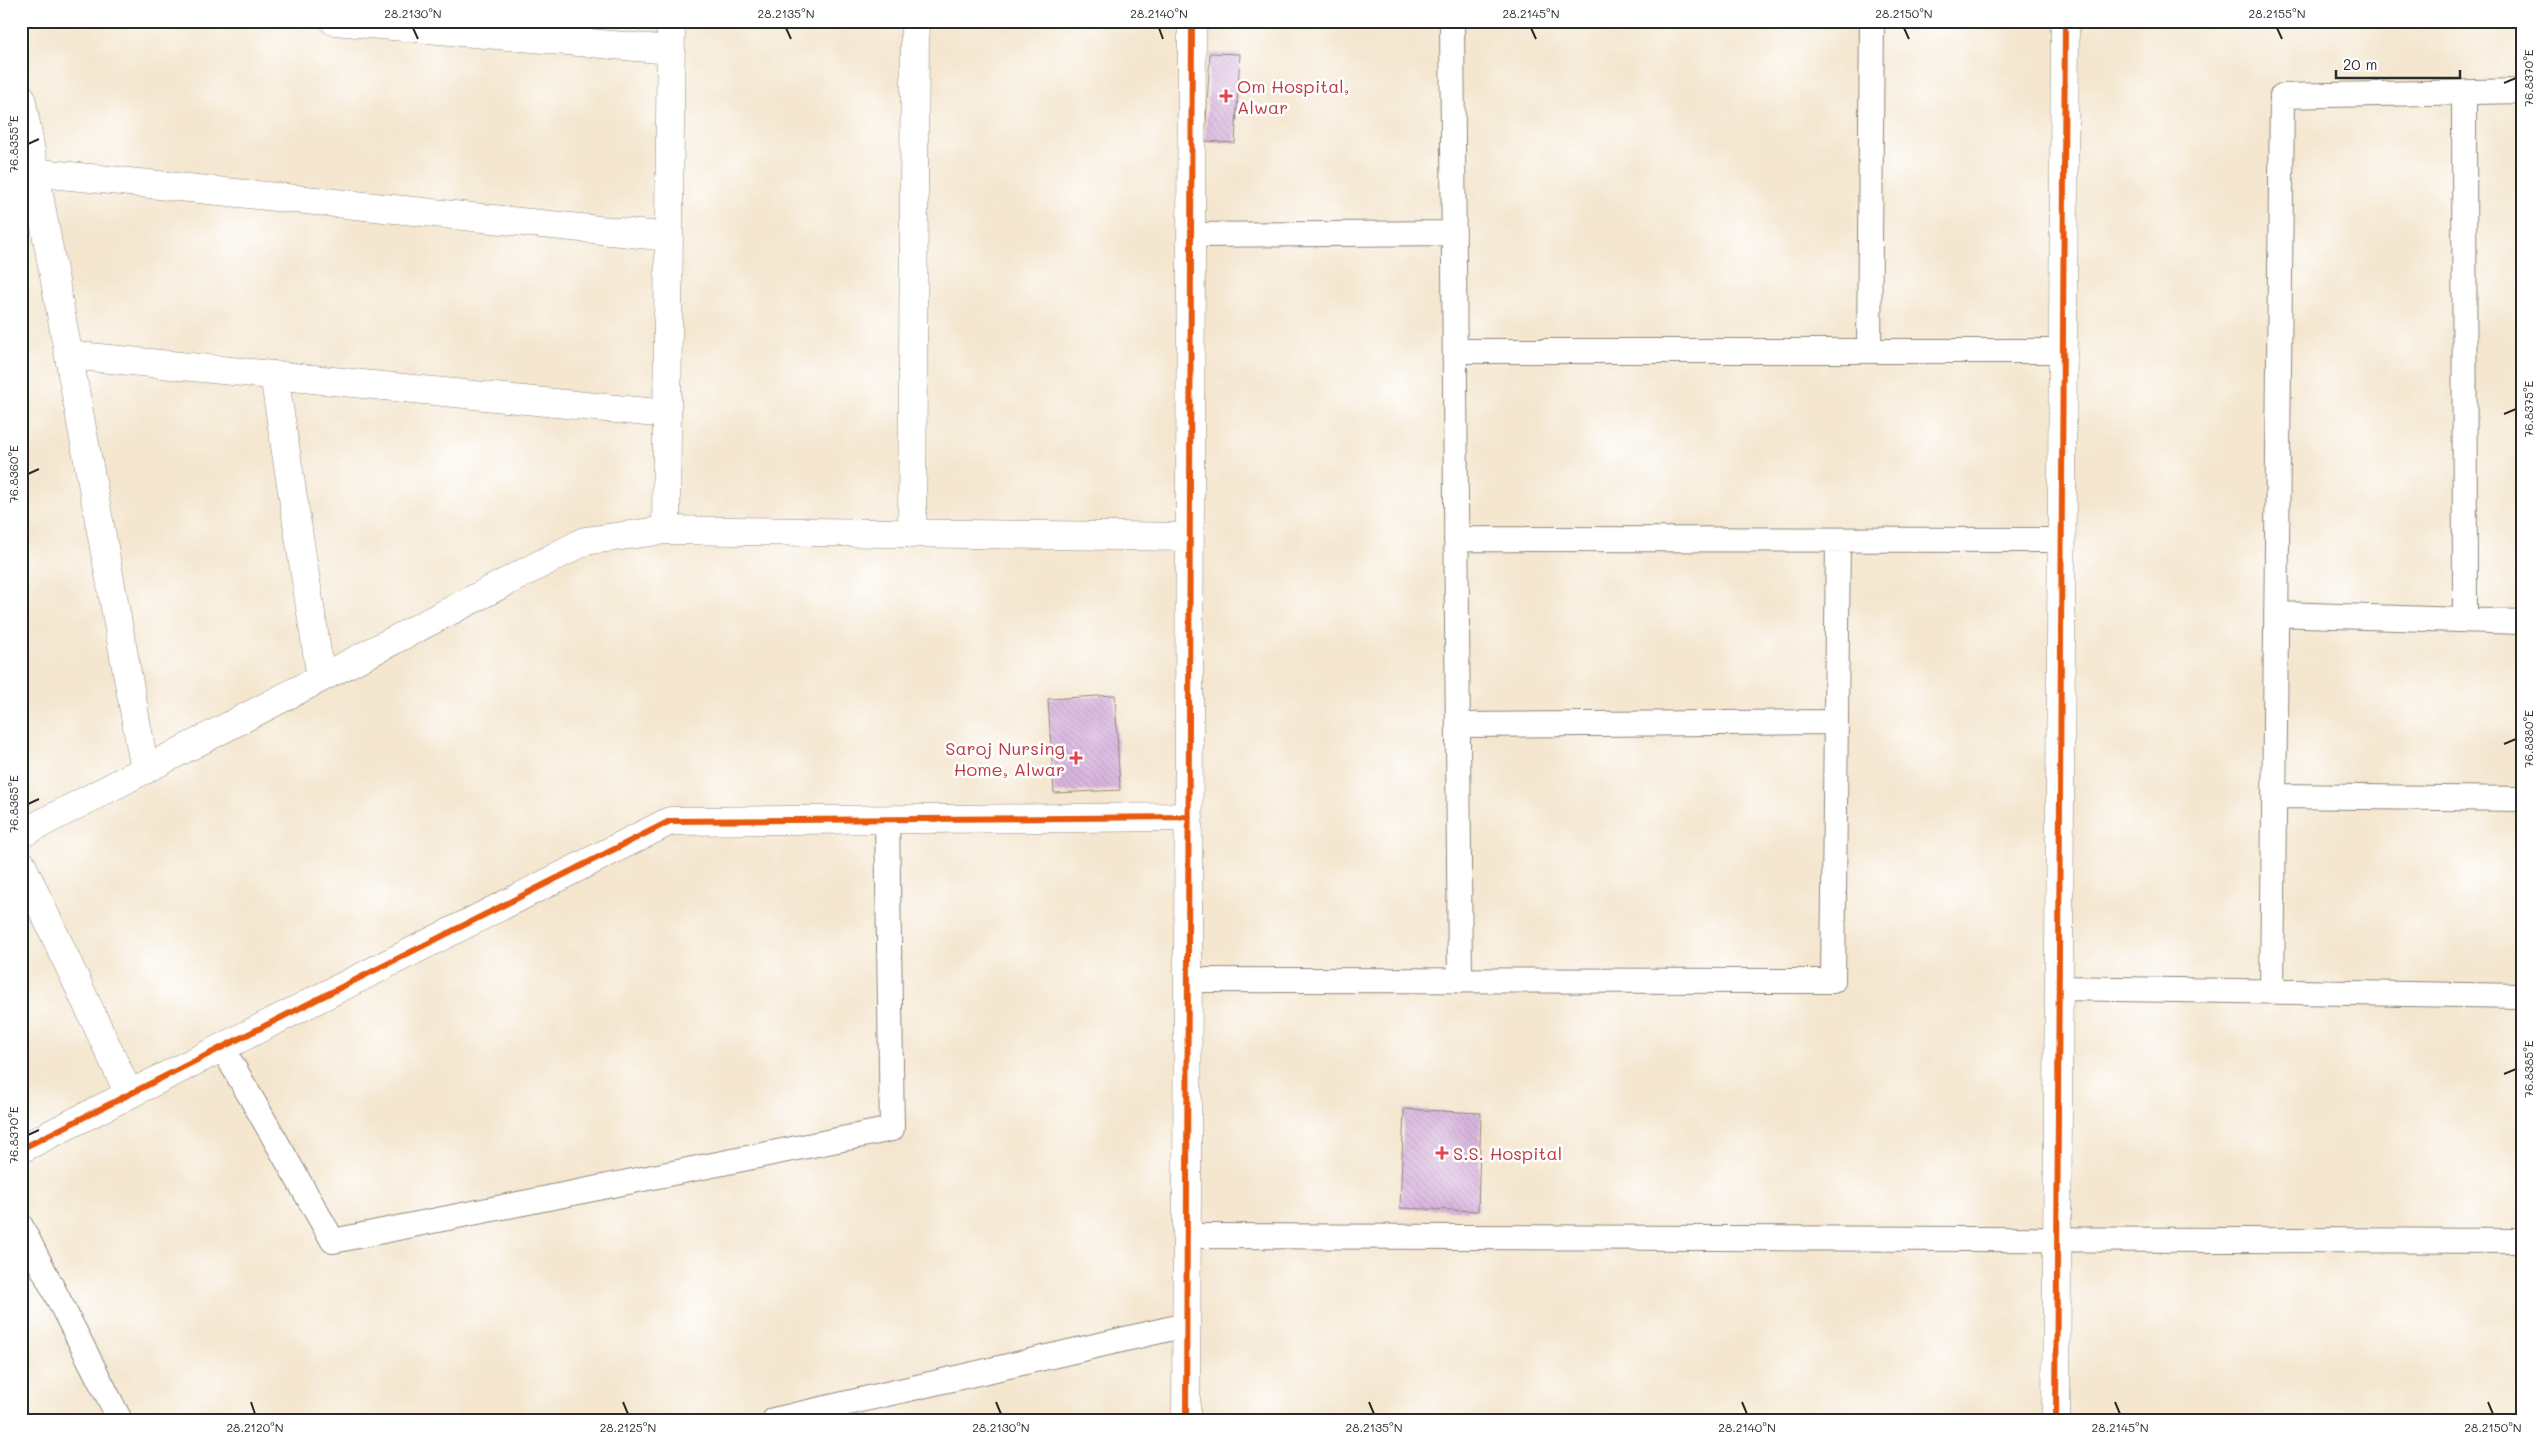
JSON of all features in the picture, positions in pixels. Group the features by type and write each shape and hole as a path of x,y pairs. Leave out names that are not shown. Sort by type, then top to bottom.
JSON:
{"street":[{"path":"334,21 485,28 671,50"},
{"path":"666,530 671,21"},
{"path":"912,534 915,21"},
{"path":"1186,1420 1192,21"},
{"path":"2056,1420 2064,21"},
{"path":"21,97 28,171 68,355 145,770"},
{"path":"28,171 669,237"},
{"path":"68,355 667,414"},
{"path":"274,375 321,678"},
{"path":"21,834 585,541 666,530 1190,537"},
{"path":"21,1148 670,821 1189,817"},
{"path":"21,863 129,1094"}],"lane":[{"path":"1452,21 1460,981"},
{"path":"1869,351 1872,21"},
{"path":"2272,991 2282,96 2522,91"},
{"path":"2464,92 2464,620"},
{"path":"1191,235 1454,233"},
{"path":"1455,351 2063,351"},
{"path":"1456,539 2062,540"},
{"path":"1188,980 1833,981 1838,540"},
{"path":"2276,614 2522,622"},
{"path":"1458,725 1836,722"},
{"path":"2275,796 2522,799"},
{"path":"222,1048 333,1241 892,1129 887,819"},
{"path":"2058,988 2522,996"},
{"path":"21,1226 120,1420"},
{"path":"1187,1236 2522,1241"},
{"path":"774,1420 1186,1325"}],"building":[{"path":"1210,53 1240,54 1235,143 1205,141"},
{"path":"1115,695 1120,790 1054,793 1048,699"},
{"path":"1404,1109 1481,1113 1478,1211 1400,1208"}],"cycle path":[{"path":"1186,1420 1192,21"},
{"path":"2056,1420 2065,21"},
{"path":"21,1149 670,821 1189,817"}],"place":[{"name":"Om Hospital, Alwar","path":"1226,96"},
{"name":"Saroj Nursing Home, Alwar","path":"1076,758"},
{"name":"S.S. Hospital","path":"1442,1153"}]}
